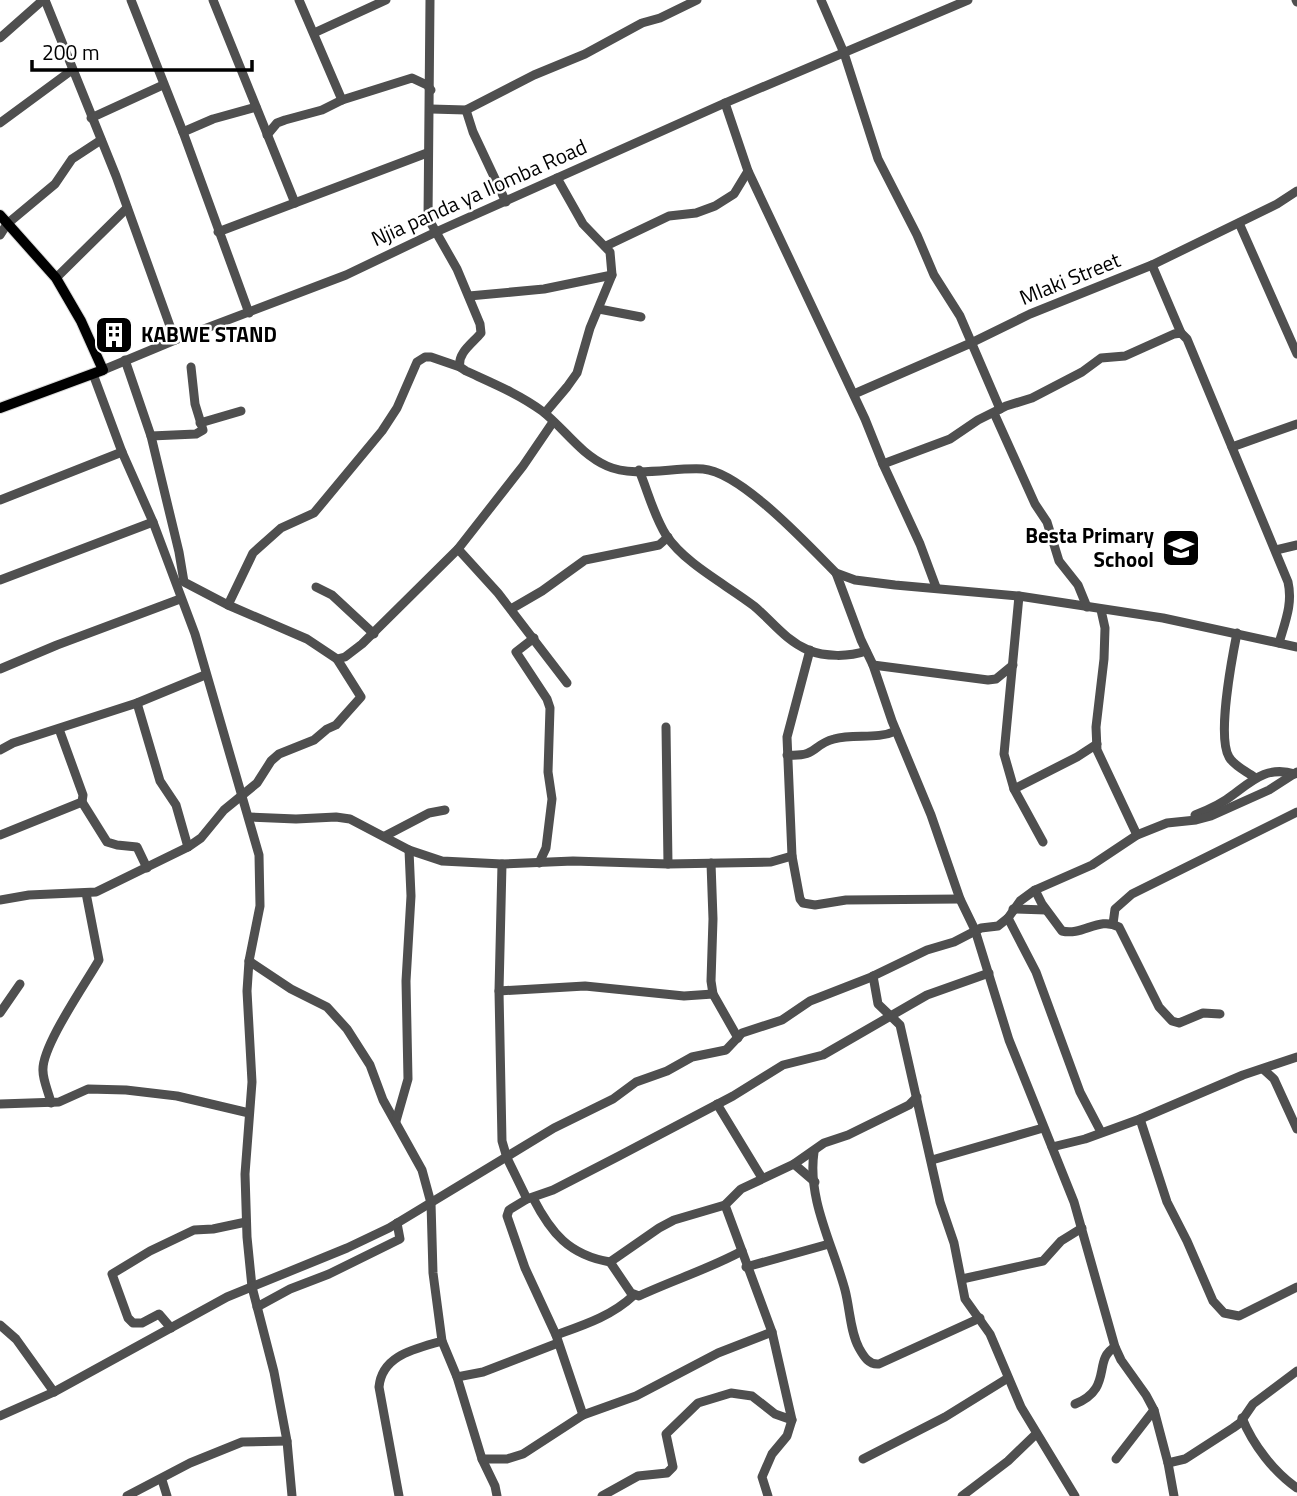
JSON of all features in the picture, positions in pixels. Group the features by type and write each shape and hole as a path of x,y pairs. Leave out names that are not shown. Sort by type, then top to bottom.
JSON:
{"main road":[{"path":"4,219 56,278 80,321 98,372"},
{"name":"Njia panda ya Ilomba Road","path":"0,408 98,372"}],"street":[{"path":"0,38 44,0 102,140 175,340"},
{"path":"131,0 183,132 248,313"},
{"path":"214,0 295,204"},
{"path":"299,0 342,100"},
{"path":"430,0 428,218 469,296 481,333 461,355 460,367"},
{"path":"431,109 466,110 534,75 585,54 642,23 660,18 697,0"},
{"path":"821,0 844,53 877,159 917,235 934,275 960,316 1035,504 1047,522 1059,561 1078,585 1087,607"},
{"name":"Njia panda ya Ilomba Road","path":"98,372 346,275 725,103 968,0"},
{"path":"314,33 382,1"},
{"path":"267,135 277,123 412,78 430,68"},
{"path":"0,123 72,70"},
{"path":"412,78 431,90"},
{"path":"91,118 163,85"},
{"path":"725,103 748,171 854,394 936,587"},
{"path":"466,110 473,132 506,202"},
{"path":"183,132 213,119 258,111 277,123"},
{"path":"0,235 4,219 55,184 72,159 102,140"},
{"path":"218,232 427,153"},
{"path":"606,246 669,216 696,213 715,206 733,194 748,171"},
{"path":"545,413 576,373 590,328 612,275 612,258 606,246 583,224 557,178"},
{"name":"Mlaki Street","path":"854,394 1030,314 1153,265 1277,204 1297,191"},
{"path":"56,278 127,208"},
{"path":"1239,223 1297,354"},
{"path":"1153,265 1276,551 1291,595 1279,643"},
{"path":"469,296 544,289 612,275"},
{"path":"599,309 641,317"},
{"path":"883,464 950,439 978,420 1032,398 1082,372 1101,358 1125,356 1181,333"},
{"path":"228,606 253,553 281,528 314,513 382,431 397,408 417,362 431,357 460,367 529,402 545,413 594,460 613,469 706,469 723,475 779,518 836,573 855,580 1019,596 1174,620 1297,647"},
{"path":"0,900 29,895 86,893 107,888 188,847 201,838 224,810 257,783 271,761 279,754 314,740 337,724 361,696 337,659 307,639 228,606 184,582 151,436 125,360"},
{"path":"151,436 196,434 203,430 195,404 191,367"},
{"path":"98,372 122,452 153,522 195,634 259,855 260,906 247,990 251,1082 245,1174 246,1222 252,1287 274,1372 287,1441 292,1496"},
{"path":"200,423 241,411"},
{"path":"337,659 345,657 373,634 458,549 523,466 553,422"},
{"path":"1232,447 1297,424"},
{"path":"0,500 122,452"},
{"path":"639,470 659,522 668,537 718,583 754,607 778,631 810,650 851,656 866,651"},
{"path":"0,580 153,522"},
{"path":"511,609 542,592 586,560 659,545 668,537"},
{"path":"1276,551 1297,545"},
{"path":"458,549 511,609 567,683"},
{"path":"836,573 931,816 960,899 975,930 1009,1040 1082,1228 1115,1347 1154,1410 1174,1496"},
{"path":"845,597 855,580"},
{"path":"316,587 332,595 373,634"},
{"path":"1019,596 1004,754 1014,789 1044,842"},
{"path":"0,669 180,599"},
{"path":"1101,610 1104,659 1096,727 1097,744 1099,755 1137,835"},
{"path":"1237,634 1226,699 1226,749 1230,759 1254,777"},
{"path":"534,638 516,653 539,686 550,708 548,772 552,799 545,851 539,863"},
{"path":"810,650 787,737 792,856 798,894 803,903 815,905 846,900 960,899"},
{"path":"873,665 992,680 1011,686"},
{"path":"992,680 1013,665"},
{"path":"0,750 13,743 137,703 205,675"},
{"path":"137,703 160,781 176,805 188,847"},
{"path":"666,727 668,864"},
{"path":"59,729 83,795 82,802 107,842 137,847 147,868"},
{"path":"787,755 809,754 837,738 884,736 896,731"},
{"path":"1014,789 1097,744"},
{"path":"1188,820 1233,795 1254,777 1275,771 1296,773"},
{"path":"0,1416 54,1392 227,1297 348,1248 397,1223 554,1128 613,1099 636,1082 667,1071 692,1057 726,1050 748,1030 792,1015 810,1001 928,950 954,942 975,930 998,926 1008,918 1020,901 1035,890 1092,865 1137,835 1167,823 1211,816 1269,790 1296,773"},
{"path":"0,835 82,802"},
{"path":"385,836 429,813 445,810"},
{"path":"1113,924 1115,909 1132,894 1297,812"},
{"path":"249,817 340,817 359,822 409,850 442,862 668,864 771,862 792,856"},
{"path":"396,1121 408,1076 407,981 411,909 409,850"},
{"path":"711,878 729,862"},
{"path":"711,863 713,919 710,964 713,994 738,1038"},
{"path":"502,864 499,991 502,1140 507,1158 530,1199 557,1237 569,1247 610,1262 674,1220 725,1205 741,1189 794,1164 824,1143 848,1135 909,1105 917,1097"},
{"path":"1035,890 1062,930 1070,932 1098,924 1113,924 1121,929 1159,1007 1172,1021 1179,1023 1203,1013 1220,1014"},
{"path":"51,1103 43,1071 48,1049 99,960 86,893"},
{"path":"1013,909 1046,910"},
{"path":"1008,918 1036,972 1080,1092 1101,1132"},
{"path":"250,961 299,993 327,1007 347,1029 367,1059 383,1100 422,1170 431,1203 433,1273 442,1341 457,1377 482,1459 495,1486 497,1496 491,1496"},
{"path":"583,1415 557,1339 530,1279 507,1216 510,1208 553,1191 717,1104 783,1065 823,1055 927,995 989,973"},
{"path":"873,976 878,1004 900,1025 938,1193 954,1243 968,1305 981,1318 990,1334 1036,1434 1075,1496"},
{"path":"0,1013 20,984"},
{"path":"499,991 585,986 684,996 713,994"},
{"path":"1052,1147 1140,1119 1243,1075 1297,1057"},
{"path":"1274,1079 1275,1065"},
{"path":"1263,1069 1274,1079 1297,1129"},
{"path":"0,1104 51,1103 65,1100 84,1090 126,1090 177,1096 249,1113"},
{"path":"717,1104 762,1178"},
{"path":"909,1105 920,1107"},
{"path":"1140,1119 1167,1202 1213,1301 1224,1313 1239,1316 1297,1287"},
{"path":"932,1160 1043,1128"},
{"path":"814,1152 814,1182 829,1244 846,1293 858,1345 866,1359 872,1364 879,1364 981,1318"},
{"path":"794,1164 814,1182"},
{"path":"725,1205 772,1332 792,1420 787,1436 772,1454 762,1477 768,1496"},
{"path":"171,1328 159,1314 142,1323 133,1323 128,1318 112,1274 150,1251 192,1231 246,1222"},
{"path":"257,1307 400,1239 397,1223"},
{"path":"962,1279 1043,1261 1060,1241 1082,1228"},
{"path":"747,1267 829,1244"},
{"path":"457,1377 483,1372 605,1317 634,1296 670,1284 684,1275 713,1267 743,1251"},
{"path":"610,1262 634,1296"},
{"path":"0,1325 16,1339 54,1392"},
{"path":"482,1459 508,1459 523,1454 583,1415 636,1396 718,1353 772,1332"},
{"path":"399,1496 379,1387 380,1377 386,1365 397,1357 442,1341"},
{"path":"1075,1404 1095,1392 1102,1378 1106,1354 1115,1347"},
{"path":"1168,1463 1182,1461 1233,1428 1253,1404 1297,1371"},
{"path":"863,1459 945,1417 1008,1378"},
{"path":"601,1496 638,1476 667,1473 673,1467 666,1434 698,1403 731,1393 752,1396 775,1414 792,1420"},
{"path":"1116,1459 1154,1410"},
{"path":"1242,1419 1279,1474 1297,1488"},
{"path":"962,1496 1008,1461 1036,1434"},
{"path":"127,1496 190,1463 242,1442 287,1441"},
{"path":"162,1480 167,1496"}],"place":[{"name":"KABWE STAND","path":"114,335"},
{"name":"Besta Primary School","path":"1181,548"}]}
